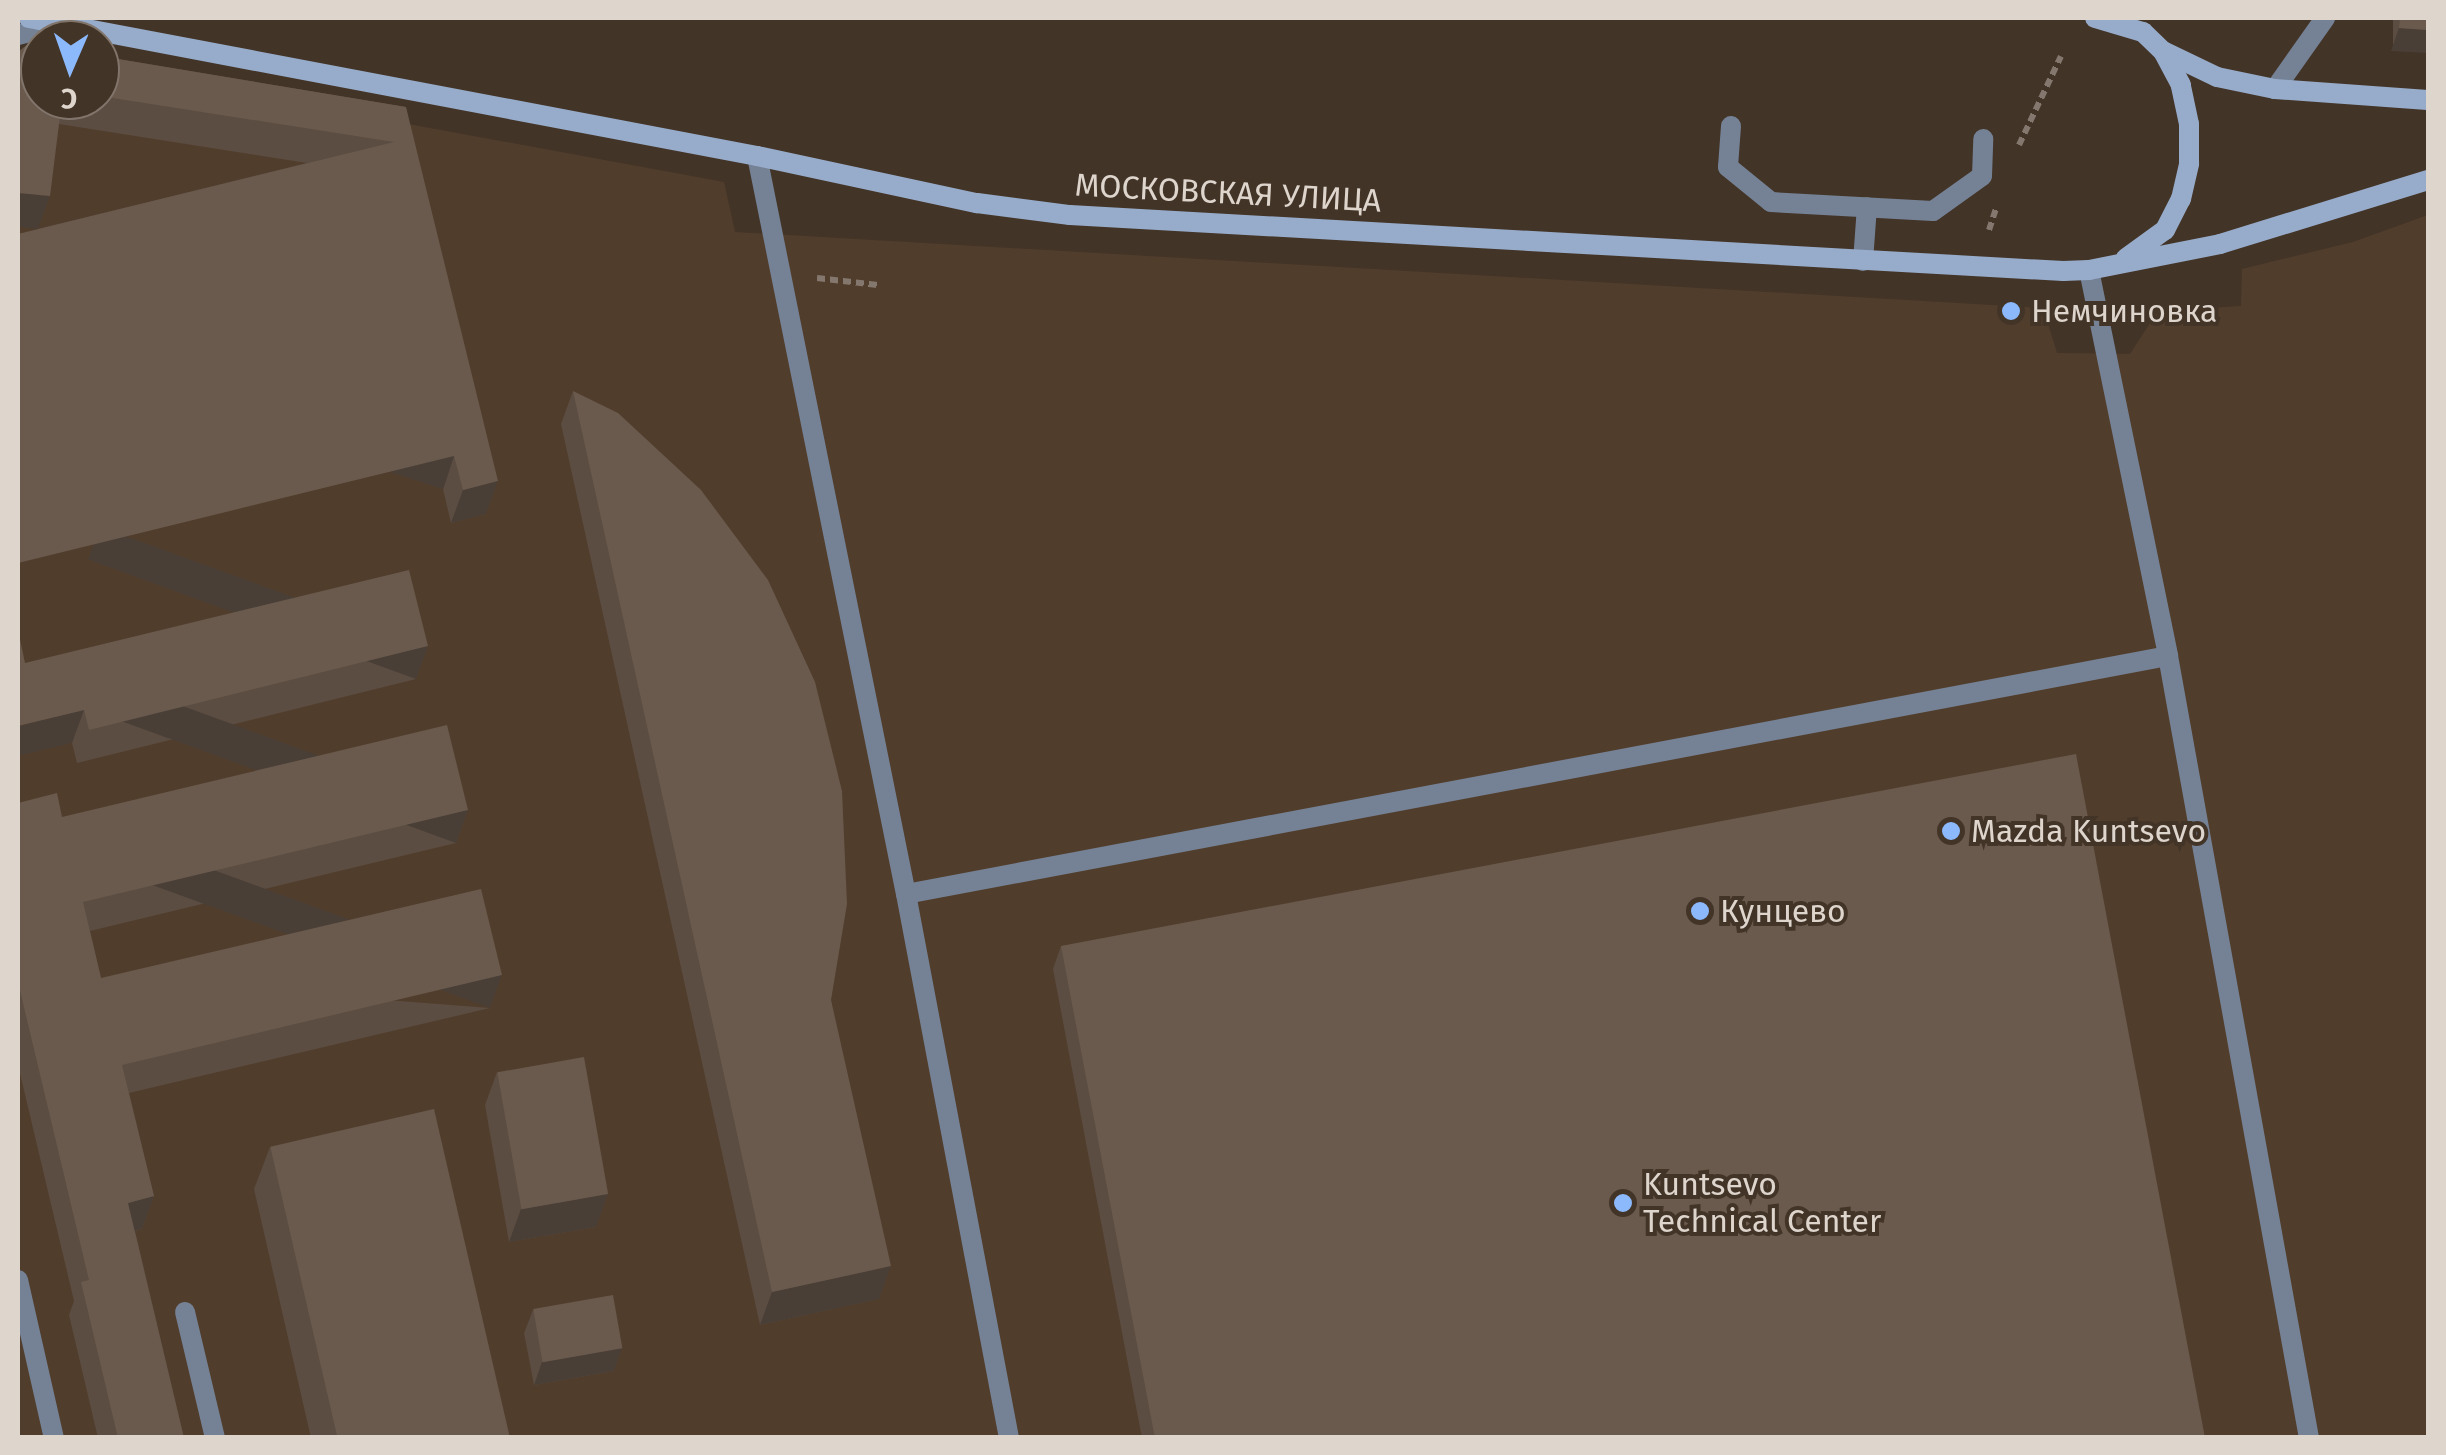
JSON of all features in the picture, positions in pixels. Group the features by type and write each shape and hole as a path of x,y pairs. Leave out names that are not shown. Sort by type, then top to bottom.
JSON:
{"street":[{"path":"2095,18 2143,32 2163,51 2217,77 2274,89 2428,100"},
{"name":"МОСКОВСКАЯ УЛИЦА","path":"120,35 757,156 977,203 1070,214 2089,270 2220,244 2428,180"},
{"path":"2111,266 2143,250 2165,230 2181,199 2189,163 2189,124 2181,85 2163,51"}],"lane":[{"path":"2274,89 2325,18"},
{"path":"1731,126 1728,166 1771,202 1933,211 1982,176 1983,139"},
{"path":"757,156 906,894 1009,1438"},
{"path":"1863,260 1866,207"},
{"path":"2089,270 2168,656 2309,1438"},
{"path":"906,894 2168,656"},
{"path":"18,1280 54,1438"},
{"path":"185,1312 216,1438"}],"path":[{"path":"2014,154 2061,56"},
{"path":"1989,230 2002,192"},
{"path":"781,273 878,285"}],"shaded area":[{"path":"18,72 20,120 120,120 120,102 408,124 724,182 735,232 2043,308 2057,353 2130,354 2158,311 2241,306 2242,269 2353,242 2428,215 2428,1437 18,1437"}],"building":[{"path":"2400,18 2428,18 2428,30 2399,28"},
{"path":"18,52 20,120 60,120 50,196 18,193"},
{"path":"120,59 406,107 498,481 463,490 454,456 18,563 18,234 394,142 120,99"},
{"path":"573,391 618,413 701,490 768,580 815,682 842,791 847,904 831,1000 891,1266 772,1292"},
{"path":"409,570 428,646 89,730 84,710 18,726 18,630 25,663"},
{"path":"447,725 468,810 83,902 101,978 481,889 502,975 122,1065 154,1196 128,1203 184,1438 118,1438 81,1282 89,1280 18,982 18,803 57,793 62,817"},
{"name":"Kuntsevo Technical Center","path":"2076,754 2205,1438 1155,1438 1061,946"},
{"path":"584,1057 608,1194 521,1209 497,1072"},
{"path":"434,1109 510,1437 338,1438 270,1147"},
{"path":"613,1295 622,1348 543,1362 533,1309"}],"place":[{"name":"Немчиновка","path":"2011,311"},
{"name":"Mazda Kuntsevo","path":"1951,831"},
{"name":"Кунцево","path":"1700,911"},
{"name":"Kuntsevo Technical Center","path":"1623,1203"}]}
